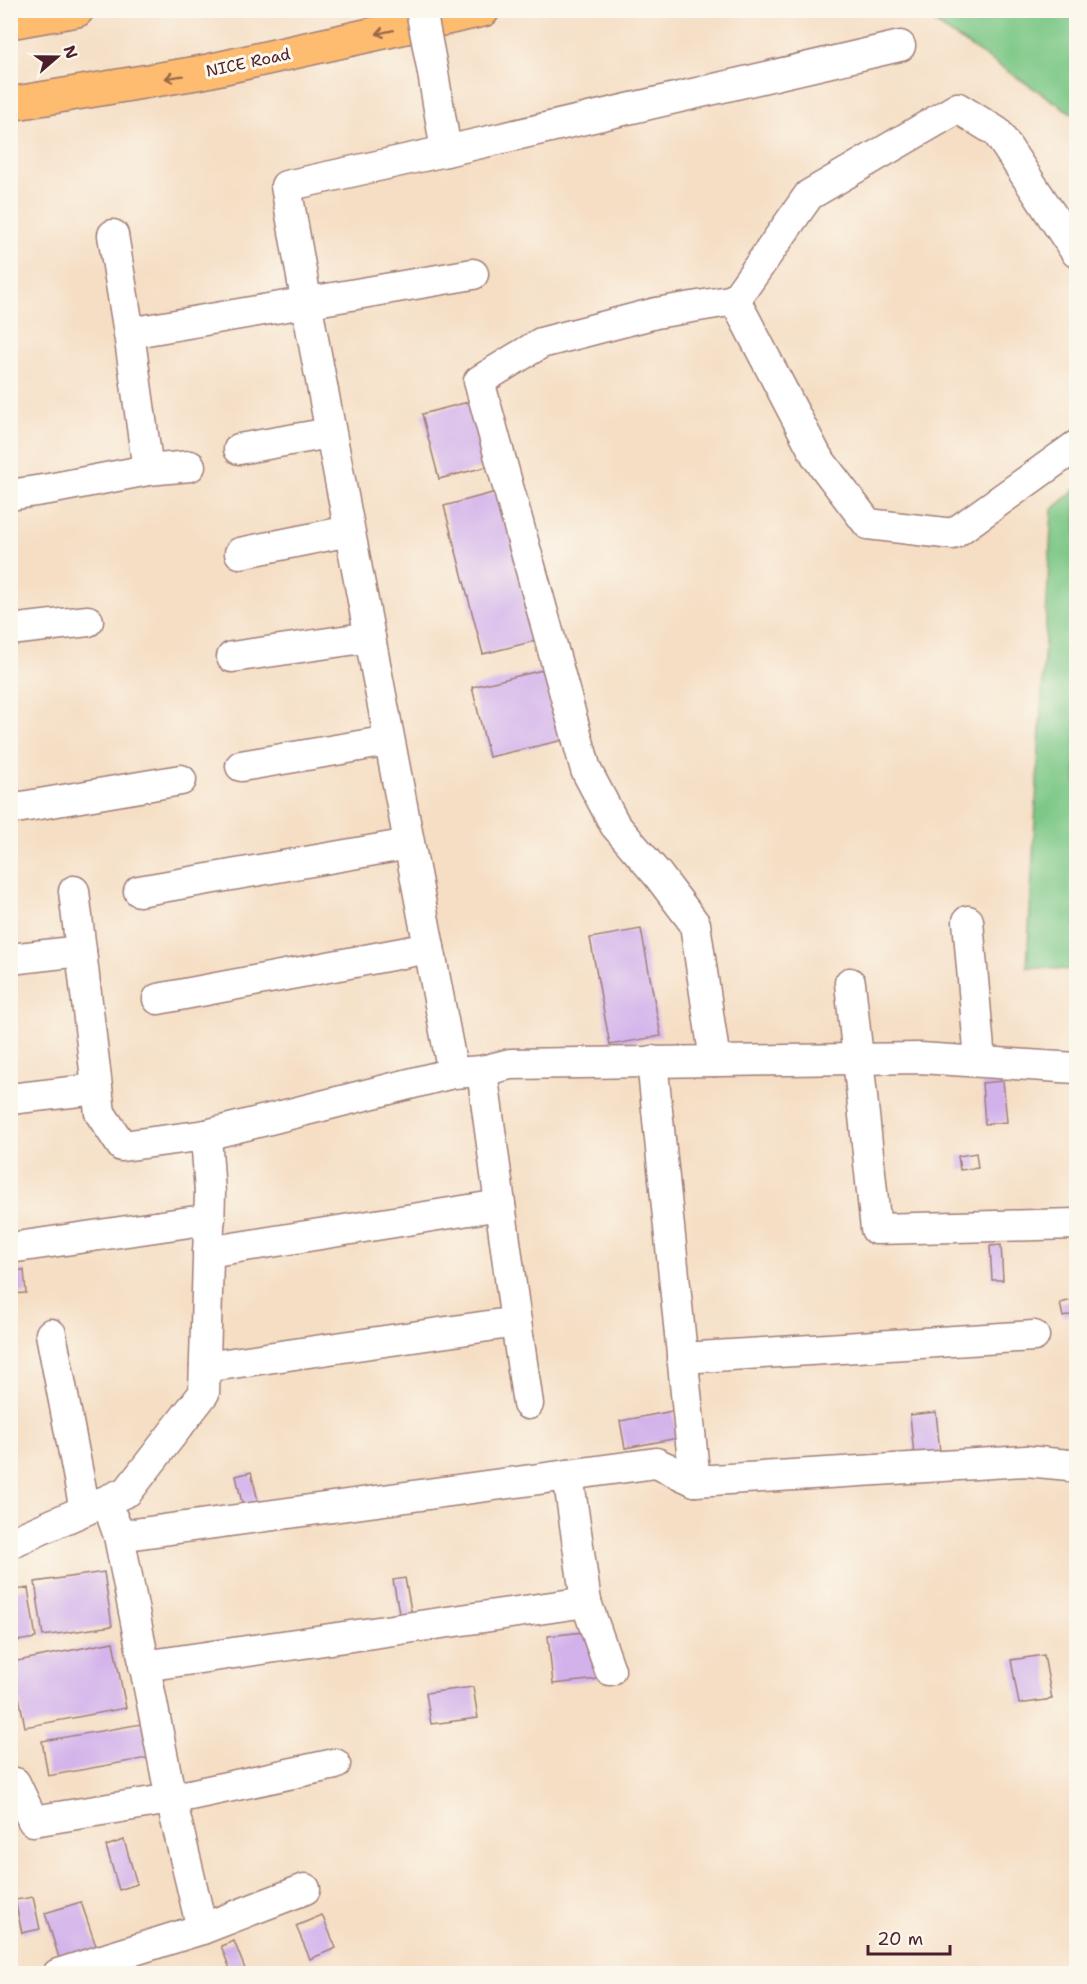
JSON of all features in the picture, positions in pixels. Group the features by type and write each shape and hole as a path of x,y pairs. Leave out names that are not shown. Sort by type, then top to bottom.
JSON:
{"highway":[{"path":"10,22 77,10"},
{"name":"NICE Road","path":"10,104 203,72 483,10"}],"street":[{"path":"421,10 446,152"},
{"path":"528,1404 500,1205 468,1072 429,948 330,433 286,186 446,152 900,46"},
{"path":"715,1061 695,924 658,875 615,825 586,770 478,381 541,343 656,313 735,300 809,195 958,108 997,132 1077,252"},
{"path":"113,235 148,470"},
{"path":"129,333 474,274"},
{"path":"735,300 817,457 868,524 953,534 1077,446"},
{"path":"239,449 330,433"},
{"path":"10,495 148,470 190,466"},
{"path":"240,553 349,531"},
{"path":"10,630 88,621"},
{"path":"232,657 370,637"},
{"path":"240,766 389,741"},
{"path":"10,809 181,780"},
{"path":"139,891 409,844"},
{"path":"74,891 100,1113 122,1146 206,1135 510,1064 920,1058 1077,1068"},
{"path":"968,921 980,1061"},
{"path":"158,999 429,948"},
{"path":"10,959 81,951"},
{"path":"850,983 876,1229 1077,1224"},
{"path":"652,1061 695,1481"},
{"path":"10,1099 97,1089"},
{"path":"10,1543 128,1491 204,1394 210,1219 206,1135"},
{"path":"208,1252 500,1205"},
{"path":"10,1248 210,1219"},
{"path":"205,1367 516,1322"},
{"path":"51,1334 96,1505 119,1536 171,1799 202,1929"},
{"path":"682,1358 1034,1336"},
{"path":"119,1536 656,1463 695,1481 1026,1461 1069,1465 1077,1469"},
{"path":"568,1475 586,1602 610,1670"},
{"path":"144,1666 586,1602"},
{"path":"10,1782 15,1783 33,1821 171,1799 335,1764"},
{"path":"58,1974 112,1966 305,1889"}],"green space":[{"path":"979,11 1076,11 1076,116 936,24"},
{"path":"1076,489 1076,969 1073,970 1027,967 1052,510"}],"building":[{"path":"476,400 493,465 439,479 422,414"},
{"path":"500,491 539,640 483,654 444,506"},
{"path":"547,669 564,740 489,757 472,687"},
{"path":"641,929 661,1036 610,1045 590,938"},
{"path":"1003,1081 1007,1122 985,1124 982,1083"},
{"path":"976,1153 978,1168 960,1170 958,1156"},
{"path":"1001,1245 1003,1280 992,1280 990,1246"},
{"path":"24,1270 26,1293 10,1294 10,1271"},
{"path":"1076,1299 1076,1313 1063,1317 1060,1303"},
{"path":"673,1411 678,1438 625,1448 620,1421"},
{"path":"936,1412 941,1463 915,1466 910,1415"},
{"path":"251,1472 261,1513 245,1517 236,1476"},
{"path":"104,1572 112,1626 43,1636 35,1582"},
{"path":"405,1578 413,1621 401,1623 393,1580"},
{"path":"28,1588 36,1638 17,1641 10,1591"},
{"path":"592,1631 598,1679 553,1684 548,1636"},
{"path":"113,1642 126,1708 25,1727 12,1662"},
{"path":"1044,1655 1052,1699 1019,1704 1011,1660"},
{"path":"473,1687 478,1718 431,1724 426,1693"},
{"path":"147,1723 153,1757 48,1776 42,1741"},
{"path":"124,1840 137,1884 119,1890 106,1846"},
{"path":"33,1897 40,1929 22,1933 15,1900"},
{"path":"81,1902 97,1949 60,1961 45,1913"},
{"path":"322,1915 336,1948 310,1959 296,1926"},
{"path":"234,1941 247,1974 232,1974 221,1946"}]}
